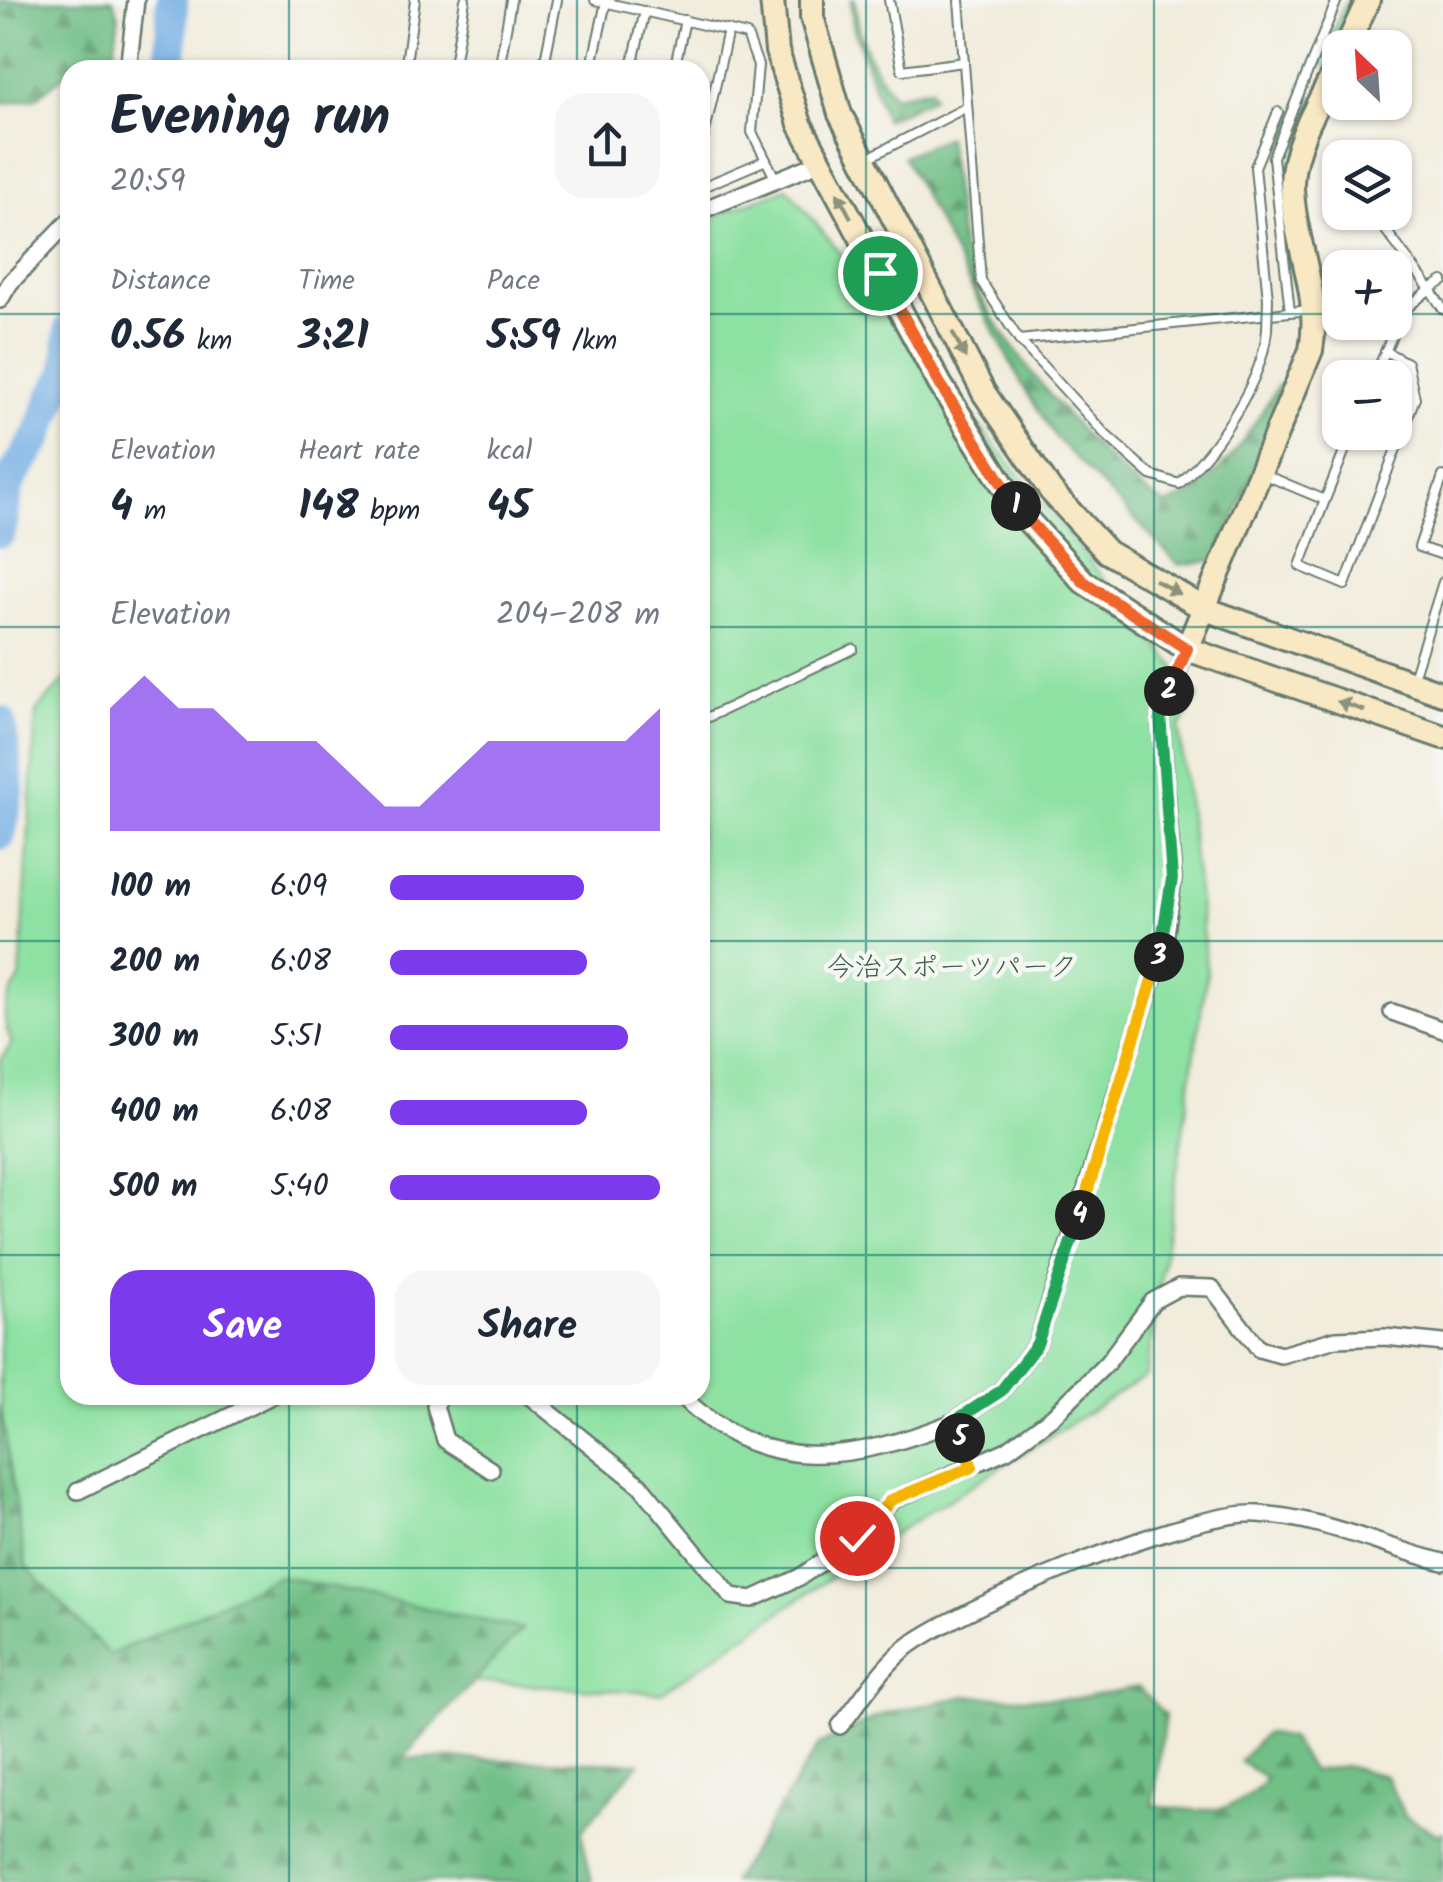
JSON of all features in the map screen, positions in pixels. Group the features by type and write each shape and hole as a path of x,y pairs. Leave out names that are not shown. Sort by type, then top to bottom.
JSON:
{"street":[{"path":"129,60 136,0"},
{"path":"772,0 778,51 800,124 940,384 1020,512 1084,582 1187,649 1443,738"},
{"path":"812,0 812,17 840,114 984,392 1051,491 1107,552 1206,609 1443,694"},
{"path":"1354,30 1368,0"},
{"path":"692,1405 724,1432 786,1452 867,1452 953,1422 1001,1391 1037,1344 1164,940 1172,879 1160,714 1311,350 1315,310 1294,216 1292,177 1322,100"},
{"path":"710,207 820,162"},
{"path":"0,300 10,283 60,230"},
{"path":"1392,1012 1443,1030"},
{"path":"540,1405 640,1485 731,1596 752,1599 800,1577 857,1538 891,1500 1007,1450 1053,1416 1106,1362 1153,1300 1179,1287 1212,1288 1259,1349 1280,1355 1336,1339 1443,1343"},
{"path":"78,1491 253,1405"},
{"path":"436,1405 445,1440 491,1470"},
{"path":"953,1422 972,1467"},
{"path":"840,1726 906,1647 1008,1592 1201,1520 1258,1514 1443,1562"}],"lane":[{"path":"406,60 415,0"},
{"path":"456,60 465,0"},
{"path":"501,60 512,0"},
{"path":"545,60 558,0"},
{"path":"595,0 747,35 758,65 752,132 776,180"},
{"path":"889,0 902,70 964,62"},
{"path":"959,0 981,281 1019,340 1106,436 1152,475 1179,484 1205,460 1265,357 1268,299 1255,167 1278,112"},
{"path":"1290,312 1273,157 1337,0"},
{"path":"593,60 606,2"},
{"path":"633,60 645,12"},
{"path":"676,60 685,20"},
{"path":"710,110 728,30"},
{"path":"1303,81 1322,88"},
{"path":"864,160 967,107"},
{"path":"710,184 766,160"},
{"path":"1386,230 1443,309"},
{"path":"1381,360 1402,312 1443,280"},
{"path":"1019,340 1315,310"},
{"path":"1345,450 1300,566 1345,584 1415,398 1407,363 1385,351"},
{"path":"1260,474 1326,500"},
{"path":"1443,476 1419,548 1443,555"},
{"path":"1412,683 1443,582"},
{"path":"710,716 853,649"}],"green space":[{"path":"0,0 113,0 119,16 113,59 60,60 60,78 36,98 0,104"},
{"path":"851,0 855,0 867,51 894,96 930,88 933,97 885,120 853,26"},
{"path":"1347,0 1359,0 1346,30 1334,30"},
{"path":"1304,93 1315,98 1298,137 1302,294 1292,279 1282,172 1285,137"},
{"path":"947,137 962,251 971,253 978,291 1035,377 1088,439 1142,489 1166,505 1203,484 1232,455 1279,385 1294,380 1216,560 1179,565 1056,438 1024,388 903,156"},
{"name":"今治スポーツパーク","path":"787,188 1199,696 1179,729 1207,972 1146,1376 899,1531 661,1693 422,1678 102,1722 0,1536 0,1061 12,1043 5,1010 20,979 36,712 60,685 60,1405 710,1405 710,217"},
{"path":"0,1404 26,1566 110,1655 278,1576 522,1629 403,1758 639,1763 581,1832 592,1882 0,1882"},
{"path":"1138,1687 1165,1715 1153,1805 1200,1810 1242,1800 1266,1779 1240,1761 1265,1733 1290,1738 1312,1771 1344,1766 1386,1776 1404,1815 1438,1834 1443,1832 1443,1882 732,1882 819,1745 883,1714 965,1696 1073,1699"}],"waterway":[{"path":"171,60 172,0"},
{"path":"0,532 9,482 38,437 60,386"},
{"path":"0,722 9,789 0,834"}],"route":[{"path":"857,1538 891,1500 929,1488 972,1467 953,1422 1001,1391 1037,1344 1053,1303 1164,940 1172,879 1160,714 1187,649 1084,582 1020,512 940,384 880,273"}]}
